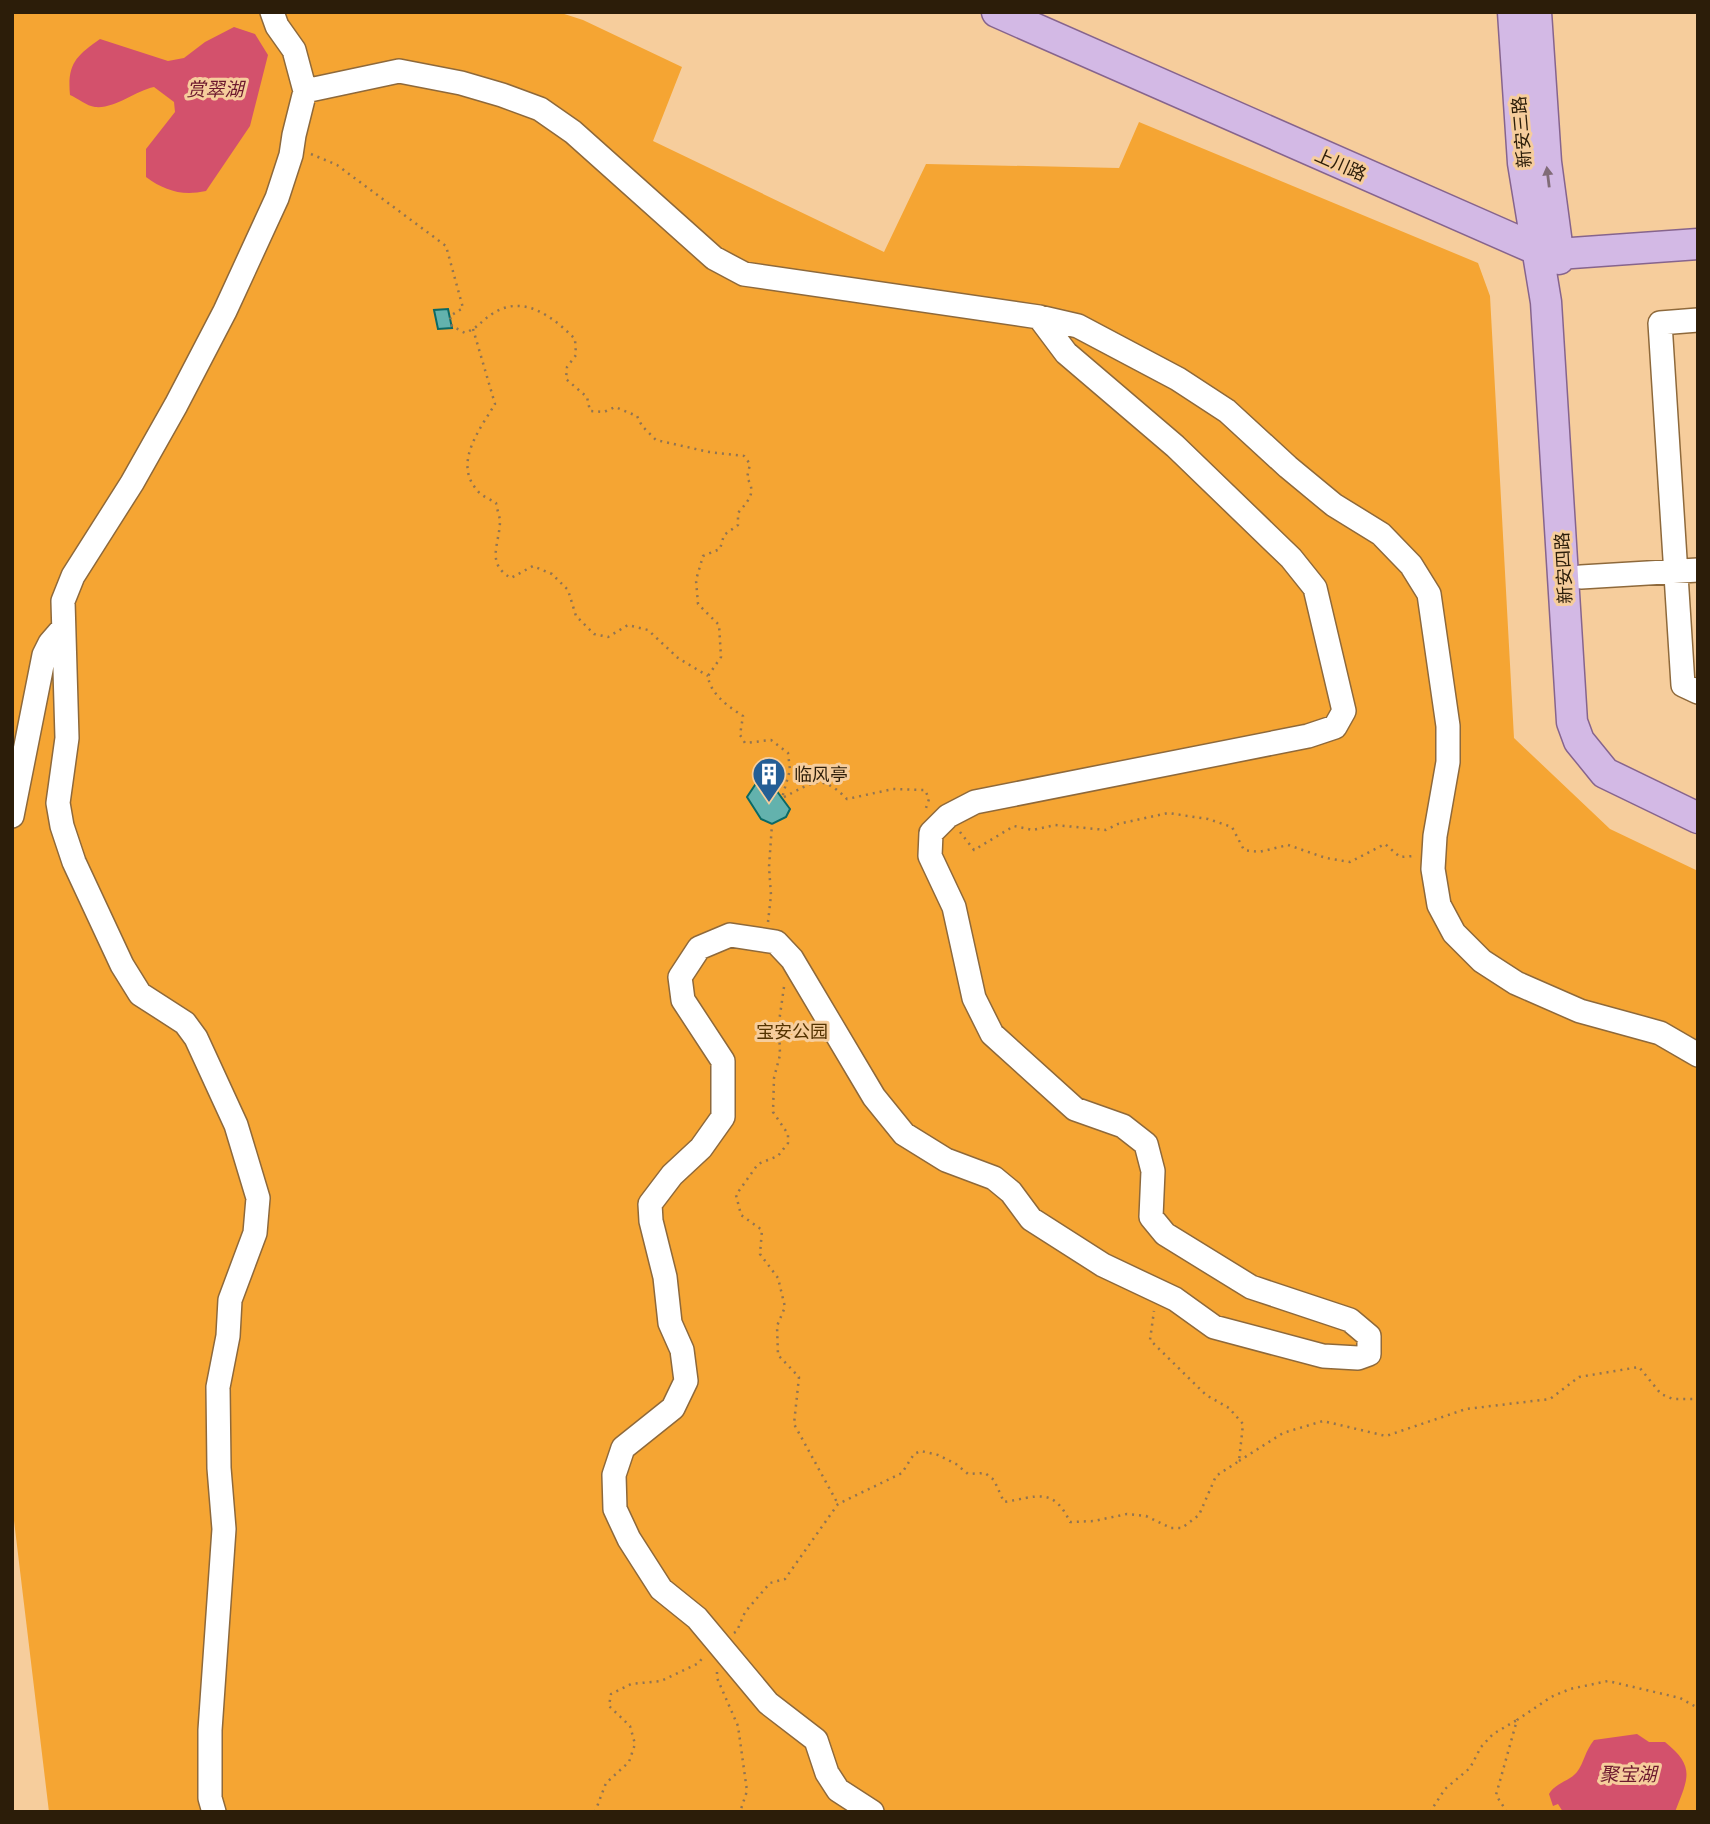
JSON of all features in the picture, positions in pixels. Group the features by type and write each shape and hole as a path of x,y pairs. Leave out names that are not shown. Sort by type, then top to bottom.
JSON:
{"main road":[{"name":"上川路","path":"996,12 1549,243 1698,244"},
{"name":"上川路","path":"1042,12 1549,243 1698,226"},
{"name":"新安三路","path":"1513,12 1523,163 1549,243"},
{"name":"新安三路","path":"1536,12 1549,243"},
{"name":"新安四路","path":"1549,243 1564,300 1590,716 1602,745 1615,756 1698,796"},
{"name":"新安四路","path":"1549,243 1546,302 1572,722 1578,741 1605,773 1698,818"}],"street":[{"path":"214,1812 210,1798 210,1730 224,1529 219,1468 218,1387 228,1336 230,1300 255,1233 258,1198 236,1125 196,1038 185,1023 139,994 122,965 74,862 58,803 66,738 63,601 73,576 132,483 225,311 277,198 291,155 306,91 294,50 277,26 272,12"},
{"path":"306,91 399,71 461,83 502,95 540,109 573,132 713,258 744,274 1039,317 1078,326 1178,379 1227,411 1325,497 1381,534 1411,565 1429,594 1448,726 1448,762 1435,836 1433,869 1439,905 1454,933 1482,961 1516,983 1580,1011 1660,1033 1698,1055"},
{"path":"872,1812 838,1790 827,1773 816,1740 768,1703 697,1618 661,1589 629,1539 615,1509 614,1475 623,1448 673,1408 686,1381 682,1350 670,1322 665,1277 651,1221 650,1204 672,1175 701,1148 723,1116 723,1061 683,1000 680,977 699,948 730,935 776,942 793,959 874,1097 904,1134 946,1160 994,1178 1011,1192 1031,1219 1103,1265 1175,1299 1214,1327 1323,1356 1357,1358 1369,1354 1369,1336 1350,1320 1251,1287 1165,1234 1151,1217 1153,1171 1146,1144 1123,1126 1075,1109 992,1034 974,998 954,906 930,856 931,833 948,816 975,802 1308,736 1335,727 1345,711 1315,588 1291,558 1175,446 1066,352 1039,317"},
{"path":"1698,320 1660,323 1687,571 1683,685 1698,692"},
{"path":"1581,578 1687,571"},
{"path":"12,816 44,655 63,628"}],"path":[{"path":"293,144 337,165 446,246 463,308 450,316 452,326 465,332 479,327 492,314 509,306 538,309 575,339 576,355 567,368 566,379 587,397 590,411 604,412 615,407 637,416 642,426 656,440 709,452 744,456 750,464 747,478 752,486 752,495 738,513 738,525 724,535 720,550 703,556 696,580 698,604 719,625 721,657 708,676 709,684 727,706 743,716 740,735 745,743 771,740 788,753 790,770 782,798 819,781 832,784 847,799 893,789 925,790 929,799 925,813 918,821 921,827 936,828 954,824 974,850 1014,826 1034,830 1055,825 1106,830 1118,824 1168,813 1208,819 1232,827 1244,850 1259,852 1288,845 1325,858 1350,862 1385,844 1400,857 1434,855"},
{"path":"473,329 495,404 475,437 468,456 468,474 478,491 496,503 500,518 495,561 501,573 511,578 533,566 552,574 568,590 576,616 594,634 608,637 628,625 648,630 678,659 708,676"},
{"path":"772,824 769,867 771,895 767,919 776,942"},
{"path":"793,959 783,990 779,1023 780,1055 774,1079 773,1112 788,1134 788,1143 778,1156 758,1164 736,1195 741,1215 762,1230 760,1254 779,1278 785,1307 777,1326 778,1355 799,1377 794,1424 838,1504"},
{"path":"1175,1299 1152,1312 1150,1340 1206,1395 1228,1408 1243,1424 1239,1461"},
{"path":"594,1812 606,1783 629,1762 635,1744 630,1726 609,1706 611,1694 631,1684 661,1681 699,1662 716,1641 737,1631 744,1612 770,1583 785,1578 838,1504 902,1473 914,1454 921,1451 939,1455 968,1474 985,1473 994,1480 1004,1502 1046,1496 1062,1504 1070,1522 1094,1521 1127,1514 1146,1516 1171,1528 1182,1528 1199,1515 1216,1476 1283,1433 1324,1421 1386,1436 1466,1409 1550,1399 1579,1377 1639,1367 1661,1394 1673,1399 1698,1399"},
{"path":"716,1641 717,1678 738,1726 743,1759 747,1791 740,1812"},
{"path":"1430,1812 1445,1789 1469,1768 1481,1747 1493,1734 1551,1697 1570,1689 1608,1681 1680,1698 1698,1708"},
{"path":"1507,1812 1496,1795 1517,1720"}],"green space":[{"name":"宝安公园","path":"12,12 558,12 583,20 682,67 653,141 884,252 926,164 1119,168 1139,122 1478,263 1490,296 1514,738 1610,829 1698,871 1698,1812 49,1812 12,1504"}],"water":[{"name":"赏翠湖","path":"234,27 255,34 268,55 250,126 206,191 174,191 146,177 146,149 175,112 174,102 154,87 102,107 92,106 70,95 70,76 75,62 100,39 168,61 184,58 205,42"},
{"name":"聚宝湖","path":"1637,1734 1649,1742 1665,1742 1685,1766 1686,1782 1675,1812 1563,1812 1558,1804 1553,1806 1549,1794 1577,1772 1594,1740"}],"building":[{"path":"448,309 452,328 438,329 434,310"},
{"name":"临风亭","path":"757,782 776,790 790,809 786,817 772,824 761,819 747,797"}],"place":[{"name":"临风亭","path":"769,804"}]}
